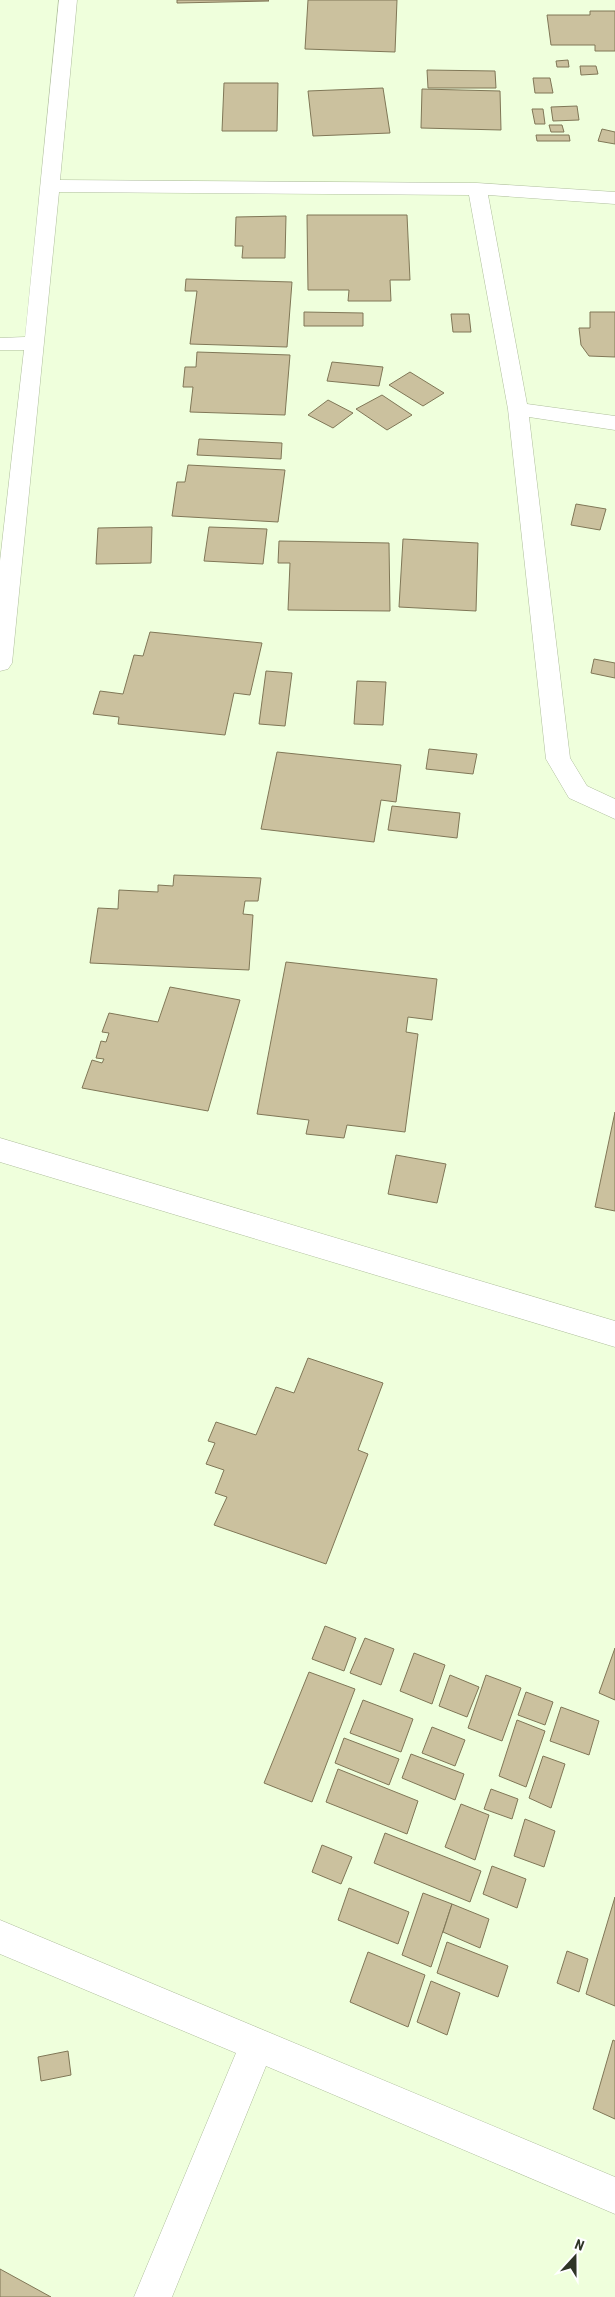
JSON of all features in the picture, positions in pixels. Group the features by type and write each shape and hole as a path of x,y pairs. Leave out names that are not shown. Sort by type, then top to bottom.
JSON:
{"street":[{"path":"0,654 35,343 68,0"},
{"path":"49,186 477,189 615,198"},
{"path":"477,189 518,409 558,759 578,792 615,810"},
{"path":"0,344 35,343"},
{"path":"518,409 615,423"},
{"path":"0,1150 615,1334"},
{"path":"0,1937 615,2196"},
{"path":"153,2297 257,2044"}],"building":[{"path":"177,0 268,0 269,1 177,3"},
{"path":"308,0 397,0 395,52 305,49"},
{"path":"590,11 615,11 615,51 595,51 595,45 551,45 547,15 590,15"},
{"path":"568,60 569,67 557,67 556,61"},
{"path":"580,66 596,66 598,74 581,75"},
{"path":"427,70 495,71 496,88 428,88"},
{"path":"533,78 550,78 553,93 535,93"},
{"path":"224,83 278,83 277,131 222,131"},
{"path":"383,88 390,133 313,136 308,91"},
{"path":"422,89 500,91 501,130 421,128"},
{"path":"577,106 579,120 553,121 551,107"},
{"path":"532,109 543,109 545,124 535,124"},
{"path":"549,125 562,125 564,132 551,132"},
{"path":"602,129 615,132 615,144 598,141"},
{"path":"536,135 569,135 570,141 537,141"},
{"path":"307,215 407,215 410,280 390,280 391,301 348,301 349,290 308,290"},
{"path":"286,216 285,258 242,258 243,246 235,246 236,217"},
{"path":"186,279 292,282 287,347 190,344 197,291 185,291"},
{"path":"304,312 363,313 363,326 304,326"},
{"path":"590,312 615,312 615,357 589,356 581,345 579,328 590,328"},
{"path":"451,314 469,314 471,332 453,332"},
{"path":"197,352 290,355 285,415 190,412 193,387 183,387 185,367 196,367"},
{"path":"332,362 383,367 379,386 327,381"},
{"path":"410,372 444,393 423,406 389,385"},
{"path":"382,395 412,415 387,430 356,409"},
{"path":"328,400 353,413 333,428 308,415"},
{"path":"199,439 282,443 281,459 197,455"},
{"path":"188,465 285,470 278,522 172,516 177,482 185,482"},
{"path":"576,504 606,509 600,530 571,525"},
{"path":"152,527 151,563 96,564 98,528"},
{"path":"209,527 267,529 263,564 204,561"},
{"path":"403,539 478,543 476,611 399,607"},
{"path":"279,541 389,543 390,611 288,610 290,563 278,563"},
{"path":"150,632 262,643 250,695 234,693 225,735 118,724 119,717 93,714 100,691 123,694 134,655 143,656"},
{"path":"594,659 615,663 615,678 591,673"},
{"path":"266,671 292,673 285,726 259,724"},
{"path":"357,681 386,682 383,725 354,724"},
{"path":"429,749 477,754 473,774 426,769"},
{"path":"277,752 401,765 396,802 381,800 374,842 261,829"},
{"path":"392,806 460,813 457,838 388,830"},
{"path":"174,875 261,878 258,901 245,901 243,914 253,915 249,970 90,963 98,908 118,909 119,890 158,892 158,885 173,886"},
{"path":"286,962 437,979 432,1020 408,1017 406,1032 418,1034 405,1132 347,1125 344,1138 306,1134 309,1120 257,1114"},
{"path":"170,987 240,1000 208,1111 82,1088 92,1060 102,1063 104,1059 96,1058 101,1041 106,1042 109,1033 102,1032 109,1013 158,1022"},
{"path":"615,1112 615,1211 595,1207"},
{"path":"396,1155 446,1164 437,1203 388,1194"},
{"path":"308,1358 383,1383 358,1450 368,1454 326,1564 214,1525 227,1497 215,1493 224,1470 206,1464 215,1443 208,1441 216,1422 256,1435 276,1387 294,1393"},
{"path":"325,1626 356,1638 344,1671 312,1659"},
{"path":"365,1638 394,1649 381,1685 350,1673"},
{"path":"615,1648 615,1700 599,1693"},
{"path":"414,1653 445,1665 432,1704 400,1691"},
{"path":"309,1672 355,1689 312,1802 264,1783"},
{"path":"450,1675 479,1687 467,1717 439,1706"},
{"path":"486,1675 521,1688 502,1741 468,1728"},
{"path":"526,1692 553,1702 545,1725 518,1715"},
{"path":"363,1700 413,1719 401,1752 350,1733"},
{"path":"561,1707 599,1721 589,1755 550,1741"},
{"path":"517,1720 545,1731 526,1787 499,1776"},
{"path":"432,1727 465,1740 455,1766 422,1753"},
{"path":"344,1738 399,1759 389,1785 335,1763"},
{"path":"411,1754 464,1774 455,1800 402,1778"},
{"path":"543,1756 565,1764 551,1808 529,1798"},
{"path":"338,1769 418,1801 407,1834 326,1802"},
{"path":"491,1789 518,1799 512,1819 484,1809"},
{"path":"461,1804 489,1815 475,1860 445,1847"},
{"path":"525,1819 555,1831 544,1867 514,1856"},
{"path":"385,1833 481,1871 470,1902 374,1863"},
{"path":"322,1845 352,1857 341,1884 312,1872"},
{"path":"492,1866 526,1879 517,1908 483,1894"},
{"path":"349,1888 409,1912 398,1944 338,1920"},
{"path":"423,1893 452,1904 431,1967 402,1955"},
{"path":"615,1897 615,2006 586,1994"},
{"path":"452,1904 489,1919 480,1948 443,1932"},
{"path":"447,1942 508,1966 498,1997 437,1973"},
{"path":"567,1951 588,1959 579,1992 557,1983"},
{"path":"368,1952 425,1975 408,2027 350,2002"},
{"path":"431,1981 460,1993 447,2035 417,2022"},
{"path":"613,2040 615,2041 615,2119 593,2109"},
{"path":"68,2051 71,2075 41,2081 38,2057"},
{"path":"0,2269 51,2297 0,2297"}]}
